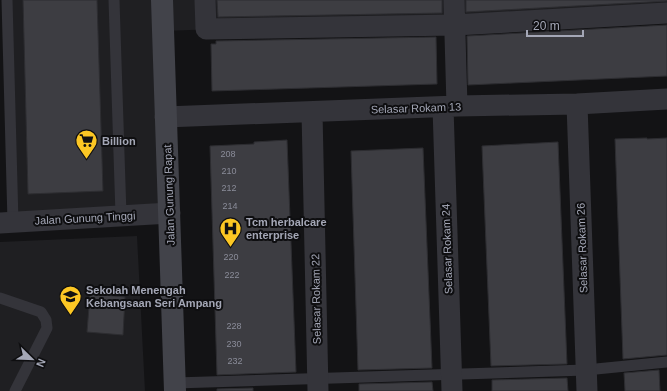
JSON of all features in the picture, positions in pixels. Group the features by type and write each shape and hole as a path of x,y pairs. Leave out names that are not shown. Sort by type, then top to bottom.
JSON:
{"street":[{"name":"Jalan Gunung Rapat","path":"162,0 175,387"},
{"path":"205,0 206,29 455,25 667,13"},
{"name":"Selasar Rokam 24","path":"452,382 450,107 455,25 454,0"},
{"name":"Selasar Rokam 13","path":"166,118 450,107 577,104 667,99"},
{"name":"Selasar Rokam 26","path":"577,104 587,391"},
{"name":"Selasar Rokam 22","path":"312,112 318,385"},
{"name":"Jalan Gunung Tinggi","path":"7,222 170,212"}],"lane":[{"path":"7,0 7,222"},
{"path":"114,0 121,215"},
{"path":"0,298 41,312 46,320 47,328 15,391"},
{"path":"175,387 452,382 667,362"}],"shaded area":[{"path":"9,0 667,0 667,12 164,31 169,211 13,222"},
{"name":"Sekolah Menengah Kebangsaan Seri Ampang","path":"137,236 145,391 0,391 0,242"}],"building":[{"path":"23,0 97,0 103,191 28,194"},
{"path":"217,0 442,0 442,13 218,17"},
{"path":"466,0 667,0 667,1 466,12"},
{"path":"667,25 667,76 468,85 467,36"},
{"path":"436,37 437,84 212,91 211,44 216,44 216,41"},
{"path":"667,138 667,355 623,359 615,139"},
{"path":"287,140 296,372 217,375 210,146 254,144 254,142"},
{"path":"558,142 567,364 491,366 482,146"},
{"path":"423,148 432,368 358,370 351,151"},
{"path":"90,294 125,297 123,335 87,332"},
{"path":"659,370 660,391 625,391 624,373"},
{"path":"567,378 568,391 492,391 492,380"},
{"path":"432,382 433,391 359,391 359,384"},
{"path":"253,388 253,391 217,391 217,389"}],"place":[{"name":"Billion","path":"86,160"},
{"name":"Tcm herbalcare enterprise","path":"231,248"},
{"name":"Sekolah Menengah Kebangsaan Seri Ampang","path":"71,316"}]}
